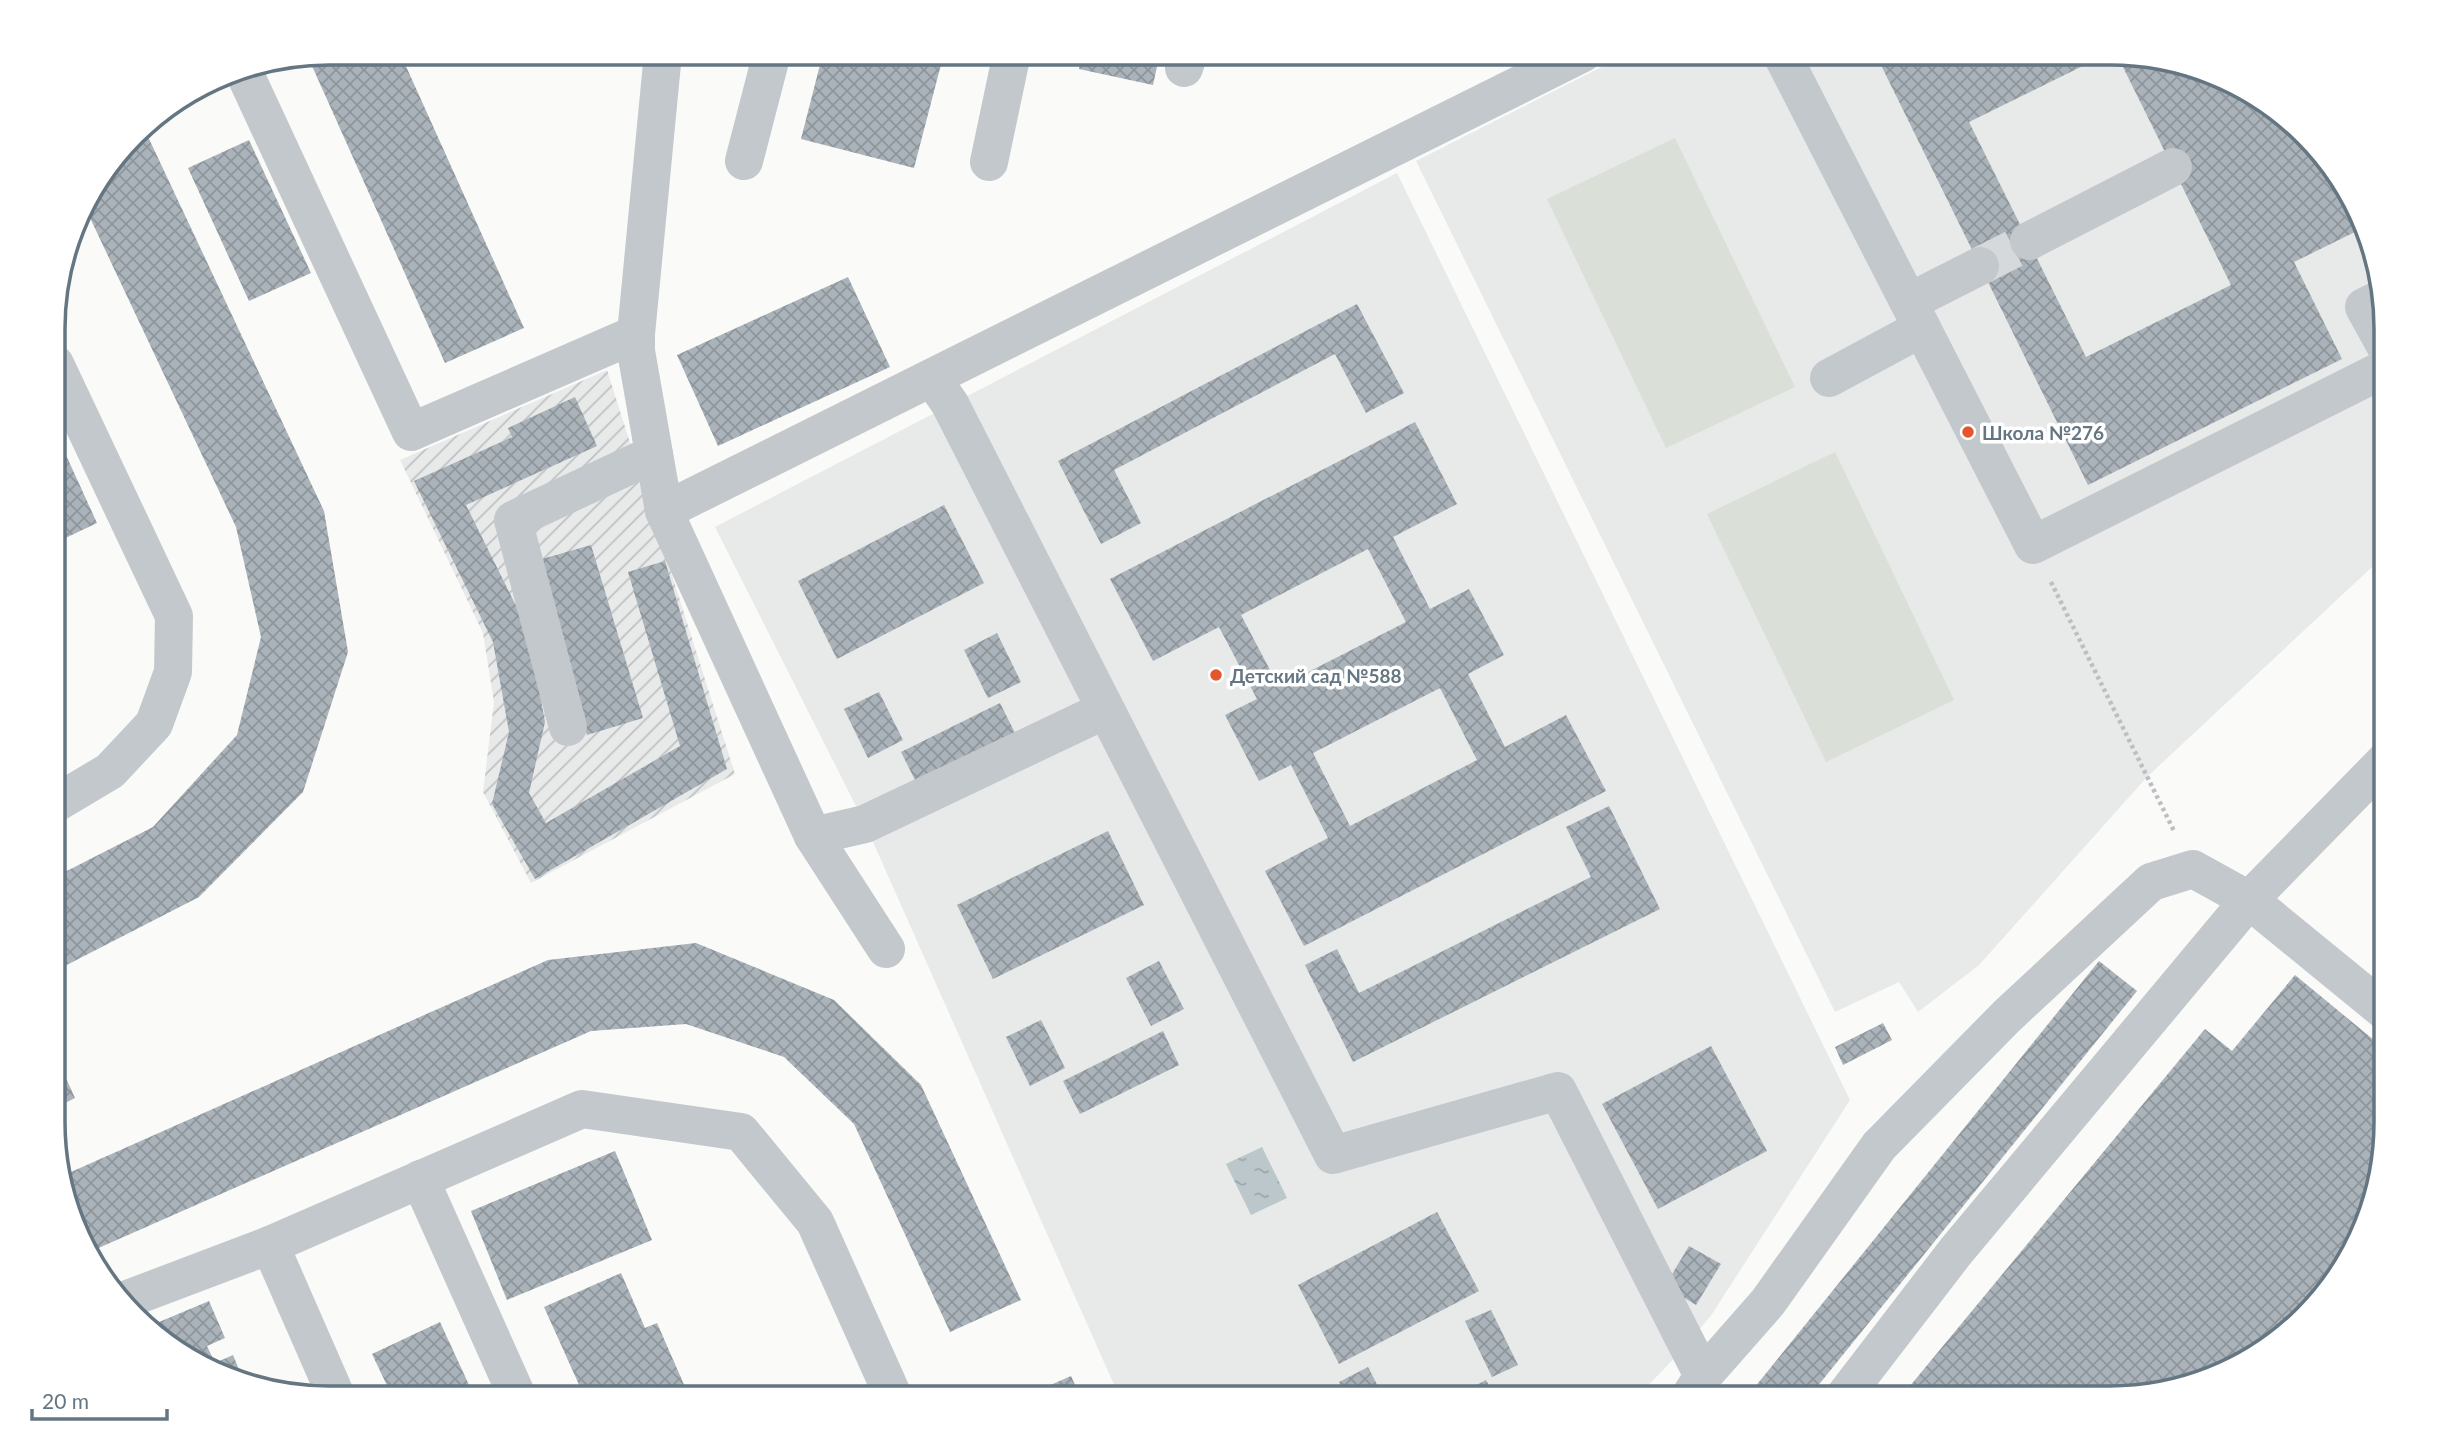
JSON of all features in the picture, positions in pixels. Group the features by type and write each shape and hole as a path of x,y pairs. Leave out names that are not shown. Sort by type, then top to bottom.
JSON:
{"street":[{"path":"662,65 636,351 664,511 813,836 886,949"},
{"path":"744,161 769,65"},
{"path":"989,162 1009,65"},
{"path":"664,511 1557,65"},
{"path":"1788,65 2032,545 2374,374"},
{"path":"247,78 411,432 636,334"},
{"path":"2029,241 2173,167"},
{"path":"1829,378 1980,266"},
{"path":"2373,303 2364,307 2374,325"},
{"path":"932,378 950,404 1333,1155 1558,1091 1696,1386"},
{"path":"65,386 174,616 173,671 154,724 110,771 65,798"},
{"path":"568,727 513,520 654,454"},
{"path":"813,836 865,824 1105,710"},
{"path":"1852,1386 1956,1251 2249,900 2374,772"},
{"path":"1697,1386 1768,1302 1888,1137 2007,1016 2151,883 2193,869 2249,900 2374,1003"},
{"path":"131,1298 270,1245 582,1109 741,1132 814,1222 889,1386"},
{"path":"420,1179 514,1386"},
{"path":"270,1245 332,1386"}],"path":[{"path":"2032,545 2193,869"}],"shaded area":[{"name":"Школа №276","path":"1605,65 2127,65 2162,70 2211,85 2257,109 2297,142 2330,182 2347,212 2360,244 2369,277 2374,312 2374,565 2147,777 1979,965 1918,1012 1899,982 1835,1012 1416,161"},
{"path":"1675,138 1795,387 1666,448 1547,199"},
{"name":"Детский сад №588","path":"1397,173 1850,1100 1712,1314 1648,1386 1115,1386 865,824 715,527"},
{"path":"607,370 735,774 531,883 483,792 494,702 483,633 400,460"},
{"path":"1835,452 1954,700 1826,762 1707,514"}],"water":[{"path":"1262,1147 1287,1198 1251,1215 1226,1164"}],"building":[{"path":"312,65 405,65 524,328 445,363"},
{"path":"820,65 941,65 914,168 801,139"},
{"path":"1080,65 1157,65 1153,85 1079,69"},
{"path":"1881,65 2085,65 1969,122 2086,357 2231,285 2122,65 2162,70 2195,79 2227,92 2257,109 2284,130 2309,155 2330,182 2347,212 2355,232 2294,262 2342,359 2088,485"},
{"path":"148,137 324,511 348,652 303,792 199,897 65,966 65,872 153,827 237,735 261,637 236,527 90,217 119,168"},
{"path":"249,140 311,273 249,301 188,168"},
{"path":"848,277 890,367 718,446 677,355"},
{"path":"1357,304 1404,393 1366,413 1335,354 1114,470 1141,523 1101,544 1058,461"},
{"path":"575,397 597,446 466,505 528,630 545,722 529,793 546,823 680,746 628,572 665,561 727,769 535,879 492,804 509,732 493,642 414,481 512,437 508,428"},
{"path":"1415,422 1457,504 1393,537 1430,609 1469,589 1504,655 1468,674 1505,747 1566,715 1606,791 1304,946 1265,871 1328,838 1291,765 1259,781 1225,715 1257,699 1219,627 1153,661 1110,579","holes":["1368,549 1406,622 1279,687 1241,615","1440,688 1477,760 1350,826 1313,753"]},
{"path":"65,453 97,523 65,538"},
{"path":"944,505 984,583 837,659 798,581"},
{"path":"591,545 643,718 587,735 535,561"},
{"path":"997,633 1021,682 988,698 964,650"},
{"path":"879,692 903,740 868,758 844,709"},
{"path":"1000,703 1017,737 918,786 901,752"},
{"path":"1609,806 1660,909 1353,1062 1305,965 1337,949 1359,993 1591,877 1566,827"},
{"path":"1108,831 1144,905 993,979 957,905"},
{"path":"696,943 834,1000 921,1085 1021,1300 950,1332 854,1124 784,1057 686,1024 591,1031 97,1249 79,1207 70,1173 548,960"},
{"path":"1159,961 1184,1009 1151,1026 1126,978"},
{"path":"2099,961 2137,991 1818,1386 1756,1386"},
{"path":"2295,975 2374,1040 2374,1139 2365,1190 2354,1223 2339,1254 2320,1283 2297,1309 2257,1342 2227,1359 2162,1381 2127,1386 1910,1386 2205,1029 2232,1051"},
{"path":"1041,1020 1065,1068 1030,1086 1006,1037"},
{"path":"1883,1023 1892,1040 1843,1065 1835,1047"},
{"path":"1163,1031 1179,1065 1080,1114 1063,1081"},
{"path":"1711,1046 1767,1151 1658,1209 1602,1104"},
{"path":"65,1076 75,1098 65,1103"},
{"path":"615,1151 652,1240 507,1300 471,1211"},
{"path":"1437,1212 1479,1291 1339,1364 1298,1285"},
{"path":"1689,1246 1721,1264 1696,1305 1665,1286"},
{"path":"621,1273 645,1328 657,1323 685,1386 580,1386 544,1307"},
{"path":"209,1301 225,1338 207,1346 213,1360 182,1342 157,1323"},
{"path":"1491,1310 1518,1365 1492,1377 1465,1321"},
{"path":"440,1322 469,1386 387,1386 372,1354"},
{"path":"233,1355 239,1370 218,1362"},
{"path":"1368,1367 1378,1386 1341,1386 1339,1382"},
{"path":"1071,1376 1076,1386 1048,1386"},
{"path":"1486,1380 1489,1386 1474,1386"}],"tunnel":[{"path":"1980,266 2029,241"}],"place":[{"name":"Школа №276","path":"1968,432"},
{"name":"Детский сад №588","path":"1216,675"}]}
